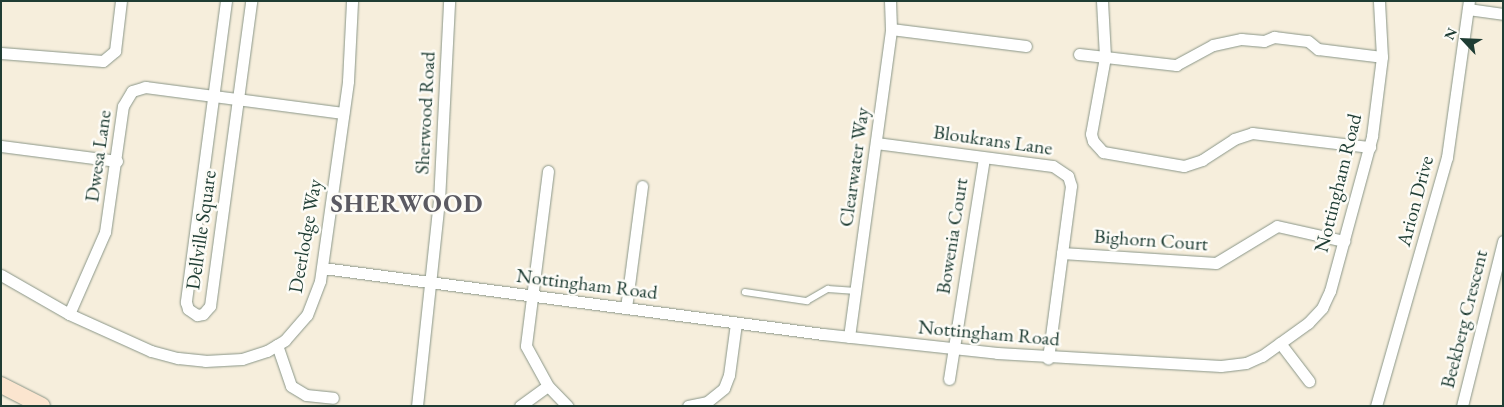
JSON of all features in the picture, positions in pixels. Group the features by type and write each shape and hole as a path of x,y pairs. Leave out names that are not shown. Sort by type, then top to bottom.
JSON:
{"main road":[{"path":"1,386 42,406"}],"street":[{"path":"1,53 103,61 115,51 121,1"},
{"name":"Dellville Square","path":"226,1 186,302 188,309 196,315 204,314 210,306 251,1"},
{"name":"Deerlodge Way","path":"1,275 68,314 151,351 191,361 242,359 277,345 307,315 317,293 343,113 351,42 352,1"},
{"name":"Sherwood Road","path":"417,406 439,201 450,1"},
{"name":"Clearwater Way","path":"849,337 891,29 890,1"},
{"path":"1102,1 1105,57 1091,134 1093,141 1103,152 1184,166 1202,160 1234,140 1252,133 1370,147"},
{"name":"Nottingham Road","path":"322,268 736,323 953,349 1048,358 1230,366 1255,360 1308,323 1322,308 1344,240 1370,147 1382,57 1378,1"},
{"path":"1468,5 1503,14"},
{"name":"Arion Drive","path":"1376,406 1441,182 1455,109 1468,5"},
{"path":"891,29 1026,46"},
{"path":"1079,54 1176,65 1213,45 1241,39 1264,41 1274,37 1308,41 1318,49 1382,57"},
{"name":"Dwesa Lane","path":"68,314 105,232 124,106 132,91 145,87 343,113"},
{"name":"Bloukrans Lane","path":"876,144 984,159 1053,166 1068,176 1071,186 1048,358"},
{"path":"1,146 117,161"},
{"name":"Bowenia Court","path":"949,378 984,159"},
{"path":"548,171 526,346 548,386 567,406"},
{"path":"626,308 642,186"},
{"name":"Bighorn Court","path":"1062,253 1216,263 1277,226 1344,240"},
{"name":"Beekberg Crescent","path":"1462,406 1503,241"},
{"path":"688,406 707,402 724,388 729,375 736,323"},
{"path":"1280,343 1309,381"},
{"path":"277,345 291,386 306,395 333,398"},
{"path":"520,406 548,386"}],"lane":[{"path":"745,292 807,302 828,289 856,291"}],"district":[{"name":"SHERWOOD","path":"407,203"}]}
